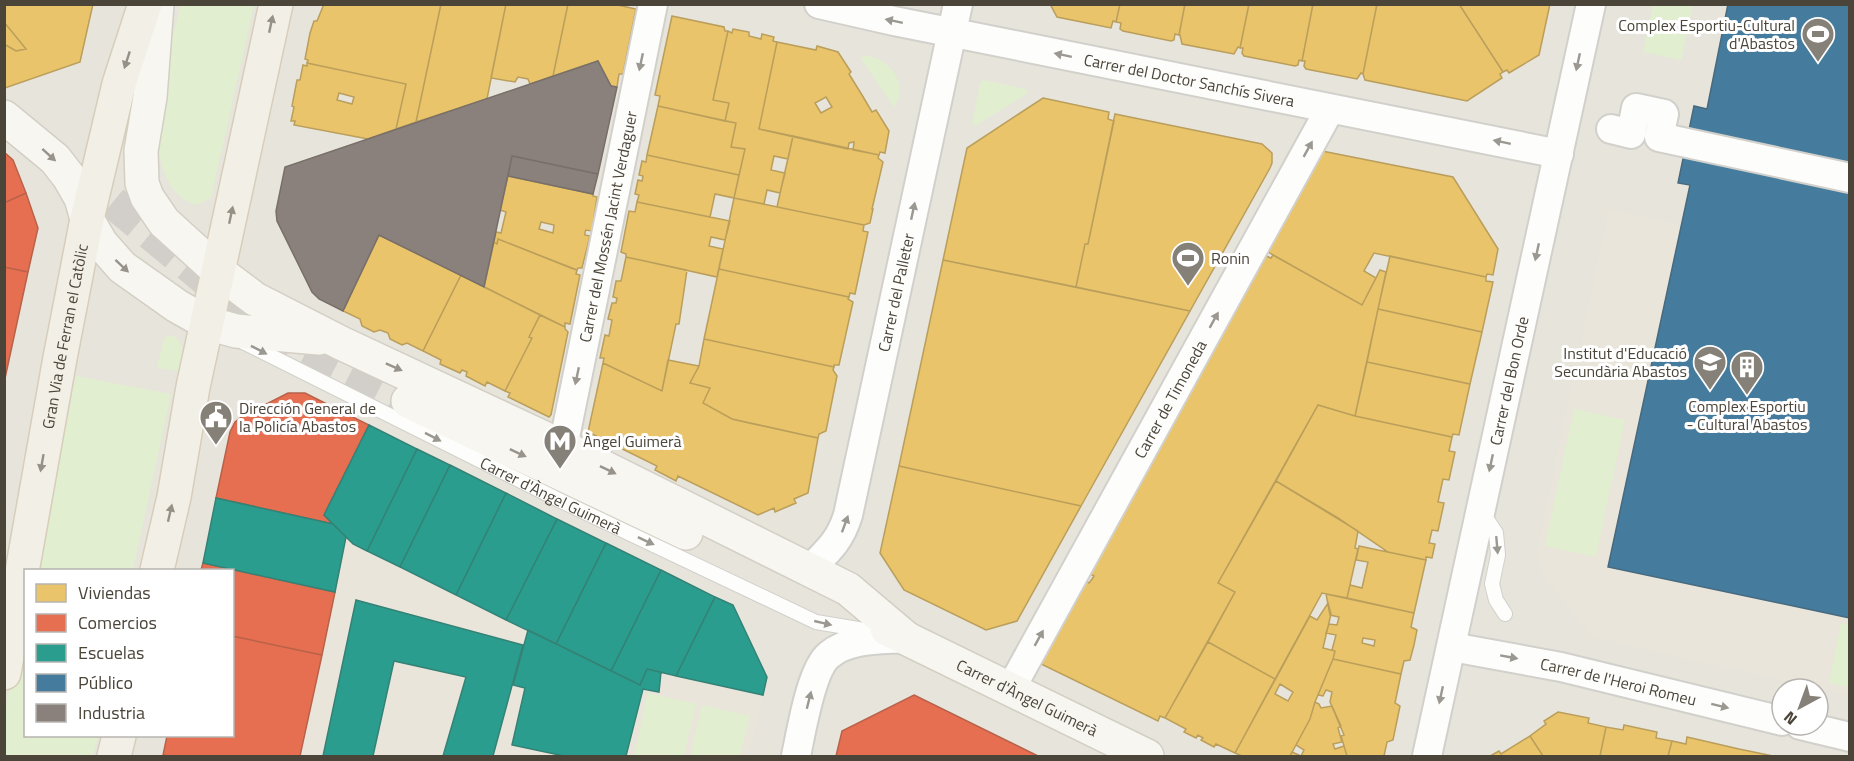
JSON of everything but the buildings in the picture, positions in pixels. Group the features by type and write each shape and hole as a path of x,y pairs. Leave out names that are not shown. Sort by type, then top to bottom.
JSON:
{"main road":[{"name":"Gran Via de Ferran el Catòlic","path":"4,673 87,219 119,84 145,4"},
{"path":"156,4 150,97 141,151 142,183 147,198 164,222 219,272"},
{"path":"157,569 174,497 193,387 276,4"},
{"name":"Carrer d'Àngel Guimerà","path":"4,117 55,159 81,198 87,219 101,243 122,267 177,306 207,323 236,331 310,336 341,343"},
{"name":"Carrer d'Àngel Guimerà","path":"219,272 255,299 341,343 563,447 848,589 906,638"},
{"name":"Carrer d'Àngel Guimerà","path":"408,401 1148,756"},
{"path":"114,756 119,737"}],"street":[{"name":"Carrer del Mossén Jacint Verdaguer","path":"563,447 653,4"},
{"name":"Carrer del Doctor Sanchís Sivera","path":"819,4 1559,154"},
{"name":"Carrer del Palleter","path":"809,570 834,546 843,531 848,515 958,4"},
{"name":"Carrer del Bon Orde","path":"1427,756 1591,4"},
{"path":"1621,131 1636,108 1664,114 1659,137 1850,178"},
{"name":"Carrer de Timoneda","path":"1010,690 1330,109"},
{"path":"796,756 818,668 828,655 843,647 861,642 906,638"},
{"name":"Carrer de l'Heroi Romeu","path":"1452,647 1561,667 1770,718"},
{"path":"1830,732 1850,737"}],"lane":[{"name":"Carrer d'Àngel Guimerà","path":"207,323 559,500 816,622 906,638"},
{"path":"1481,510 1496,533 1498,555 1491,584 1496,600 1505,614"}],"shaded area":[{"path":"4,5 1849,5 1849,756 5,756"},
{"name":"Institut d'Educació Secundària Abastos","path":"1609,210 1717,233 1849,220 1849,695 1830,691 1830,677 1770,677 1601,639 1589,633 1544,576 1539,562 1538,548"},
{"path":"346,537 353,544 611,671 647,669 763,695 749,756 300,756"}],"green space":[{"path":"181,5 254,5 211,198 196,205 183,199 173,189 166,177 158,148 157,117 162,79"},
{"path":"1653,5 1693,5 1681,60 1643,52"},
{"path":"863,56 881,60 894,73 900,90 894,107 861,59"},
{"path":"983,80 1026,89 1027,94 975,126 972,124 980,82"},
{"path":"171,335 182,346 178,371 157,368 164,338"},
{"path":"76,376 171,394 133,569 35,569"},
{"path":"1574,409 1625,420 1596,557 1545,546"},
{"path":"24,618 24,737 98,737 93,756 4,756 5,710"},
{"path":"1841,623 1849,625 1849,687 1830,683"},
{"path":"648,693 696,704 684,756 634,756"},
{"path":"702,705 750,716 740,756 690,756"}],"tunnel":[{"path":"75,171 263,327 408,401"}],"place":[{"name":"Complex Esportiu-Cultural d'Abastos","path":"1818,63"},
{"name":"Ronin","path":"1188,287"},
{"name":"Institut d'Educació Secundària Abastos","path":"1710,391"},
{"name":"Complex Esportiu - Cultural Abastos","path":"1747,396"},
{"name":"Dirección General de la Policía Abastos","path":"216,446"},
{"name":"Àngel Guimerà","path":"560,470"}]}
